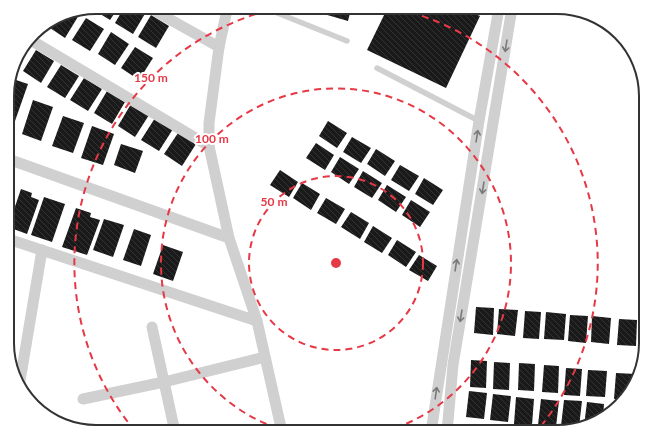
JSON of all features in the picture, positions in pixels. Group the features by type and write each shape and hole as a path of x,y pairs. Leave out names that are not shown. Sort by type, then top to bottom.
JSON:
{"street":[{"path":"160,14 219,47"},
{"path":"226,14 219,47 209,123 209,146 229,238 256,321 280,425"},
{"path":"432,425 479,121 498,14"},
{"path":"448,425 453,365 511,14"},
{"path":"34,42 209,146"},
{"path":"14,161 229,238"},
{"path":"14,241 256,321"},
{"path":"21,376 42,250"},
{"path":"152,327 173,425"},
{"path":"83,399 164,382 265,357"},
{"path":"441,364 453,365"}],"lane":[{"path":"280,14 347,41"},
{"path":"377,68 479,121"}],"building":[{"path":"100,14 114,14 110,20"},
{"path":"120,14 145,14 133,34 115,23"},
{"path":"324,14 350,14 348,21"},
{"path":"385,14 476,14 480,16 446,88 367,50"},
{"path":"151,15 169,26 156,48 138,37"},
{"path":"78,16 65,38 50,28 65,20"},
{"path":"86,18 104,29 90,51 72,40"},
{"path":"111,32 129,44 115,65 98,54"},
{"path":"135,47 153,58 139,80 121,68"},
{"path":"36,50 54,61 41,83 23,71"},
{"path":"61,65 79,76 65,98 47,87"},
{"path":"84,78 102,89 88,111 70,100"},
{"path":"16,80 28,84 15,121 14,96"},
{"path":"107,91 125,102 112,124 94,113"},
{"path":"33,100 53,107 41,141 22,134"},
{"path":"131,104 149,115 135,137 118,126"},
{"path":"63,116 84,123 73,153 52,146"},
{"path":"155,118 173,129 159,151 141,140"},
{"path":"328,121 347,133 337,148 319,136"},
{"path":"92,126 114,134 103,165 81,158"},
{"path":"178,133 196,144 182,166 164,154"},
{"path":"352,137 371,148 361,163 343,152"},
{"path":"316,143 334,155 325,170 306,158"},
{"path":"121,144 143,151 135,173 114,165"},
{"path":"376,149 395,161 385,176 367,164"},
{"path":"340,157 359,169 349,184 331,172"},
{"path":"400,165 419,176 409,191 391,180"},
{"path":"280,170 298,182 289,197 270,185"},
{"path":"363,171 382,183 372,198 354,187"},
{"path":"424,178 443,190 433,205 415,194"},
{"path":"302,183 320,194 311,210 293,198"},
{"path":"387,185 406,197 396,212 378,200"},
{"path":"21,189 32,193 31,197 39,200 27,234 14,229 14,209"},
{"path":"44,197 65,204 52,242 31,235"},
{"path":"326,198 345,209 336,224 317,213"},
{"path":"411,200 430,212 420,227 402,215"},
{"path":"76,208 91,213 90,217 100,220 87,255 62,247"},
{"path":"351,212 369,223 360,239 341,227"},
{"path":"104,219 124,225 113,257 93,250"},
{"path":"373,226 392,238 382,253 364,242"},
{"path":"134,229 151,235 141,266 123,260"},
{"path":"397,240 416,252 406,267 388,255"},
{"path":"163,245 183,252 173,281 153,274"},
{"path":"419,255 437,266 428,281 409,270"},
{"path":"476,307 494,308 493,335 474,333"},
{"path":"499,309 518,310 515,336 497,334"},
{"path":"525,311 541,312 539,339 523,338"},
{"path":"546,312 566,314 564,340 544,339"},
{"path":"570,315 588,316 586,343 568,341"},
{"path":"592,316 611,318 609,344 591,342"},
{"path":"619,319 637,320 636,346 617,345"},
{"path":"471,360 487,361 486,388 470,387"},
{"path":"494,362 510,363 509,390 493,389"},
{"path":"519,363 535,364 534,391 518,390"},
{"path":"544,365 559,366 558,393 542,392"},
{"path":"566,368 582,369 580,396 564,395"},
{"path":"588,370 607,371 605,397 586,396"},
{"path":"616,373 633,374 622,393 617,399 614,399"},
{"path":"469,391 487,393 484,419 466,417"},
{"path":"493,394 511,396 508,422 490,420"},
{"path":"516,397 534,399 532,425 514,424"},
{"path":"541,399 559,401 556,425 538,425"},
{"path":"564,400 582,401 580,422 561,425"},
{"path":"587,402 604,404 604,410 585,420"}]}
